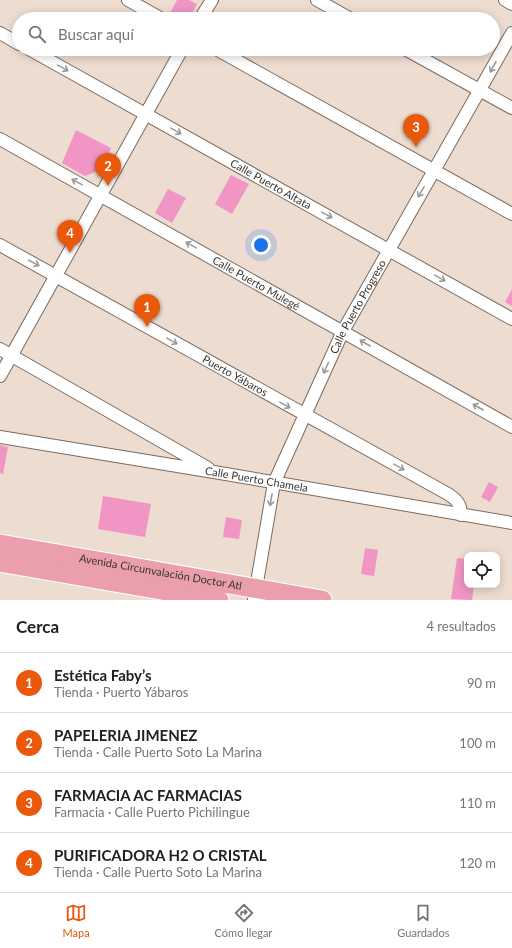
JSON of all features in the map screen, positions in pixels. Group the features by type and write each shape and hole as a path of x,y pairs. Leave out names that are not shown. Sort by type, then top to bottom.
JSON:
{"main road":[{"name":"Avenida Circunvalación Doctor Atl","path":"0,544 255,594 322,600"},
{"name":"Avenida Circunvalación Doctor Atl","path":"0,562 175,596 219,600"}],"street":[{"path":"128,0 149,12"},
{"path":"204,12 212,0"},
{"path":"317,0 339,12"},
{"path":"505,0 512,4"},
{"path":"0,33 12,40"},
{"name":"Calle Puerto Progreso","path":"500,54 512,33"},
{"name":"Calle Puerto Altata","path":"42,56 512,319"},
{"path":"0,376 178,56"},
{"path":"229,56 512,214"},
{"path":"418,56 512,108"},
{"name":"Calle Puerto Progreso","path":"255,594 274,483 304,416 343,331 388,249 499,56"},
{"name":"Calle Puerto Mulegé","path":"0,138 512,427"},
{"name":"Puerto Yábaros","path":"0,245 56,275 304,416 448,494 456,500 461,507 461,515"},
{"path":"0,349 214,472"},
{"name":"Calle Puerto Chamela","path":"0,437 512,523"}],"building":[{"path":"177,0 189,0 197,4 193,12 171,12"},
{"path":"76,130 111,148 103,169 85,176 62,163"},
{"path":"231,175 249,184 232,214 215,204"},
{"path":"168,189 186,198 172,223 155,213"},
{"path":"512,289 512,306 505,302"},
{"path":"0,445 8,447 3,474 0,473"},
{"path":"489,482 498,487 490,502 481,497"},
{"path":"103,496 151,504 145,537 98,529"},
{"path":"226,517 242,520 239,539 223,537"},
{"path":"365,548 378,550 374,576 361,574"},
{"path":"457,558 464,559 464,588 474,588 472,600 451,599"}],"place":[{"name":"FARMACIA AC FARMACIAS","path":"416,147"},
{"name":"PAPELERIA JIMENEZ","path":"108,186"},
{"name":"PURIFICADORA H2 O CRISTAL","path":"70,253"},
{"name":"Estética Faby’s","path":"147,327"}]}
